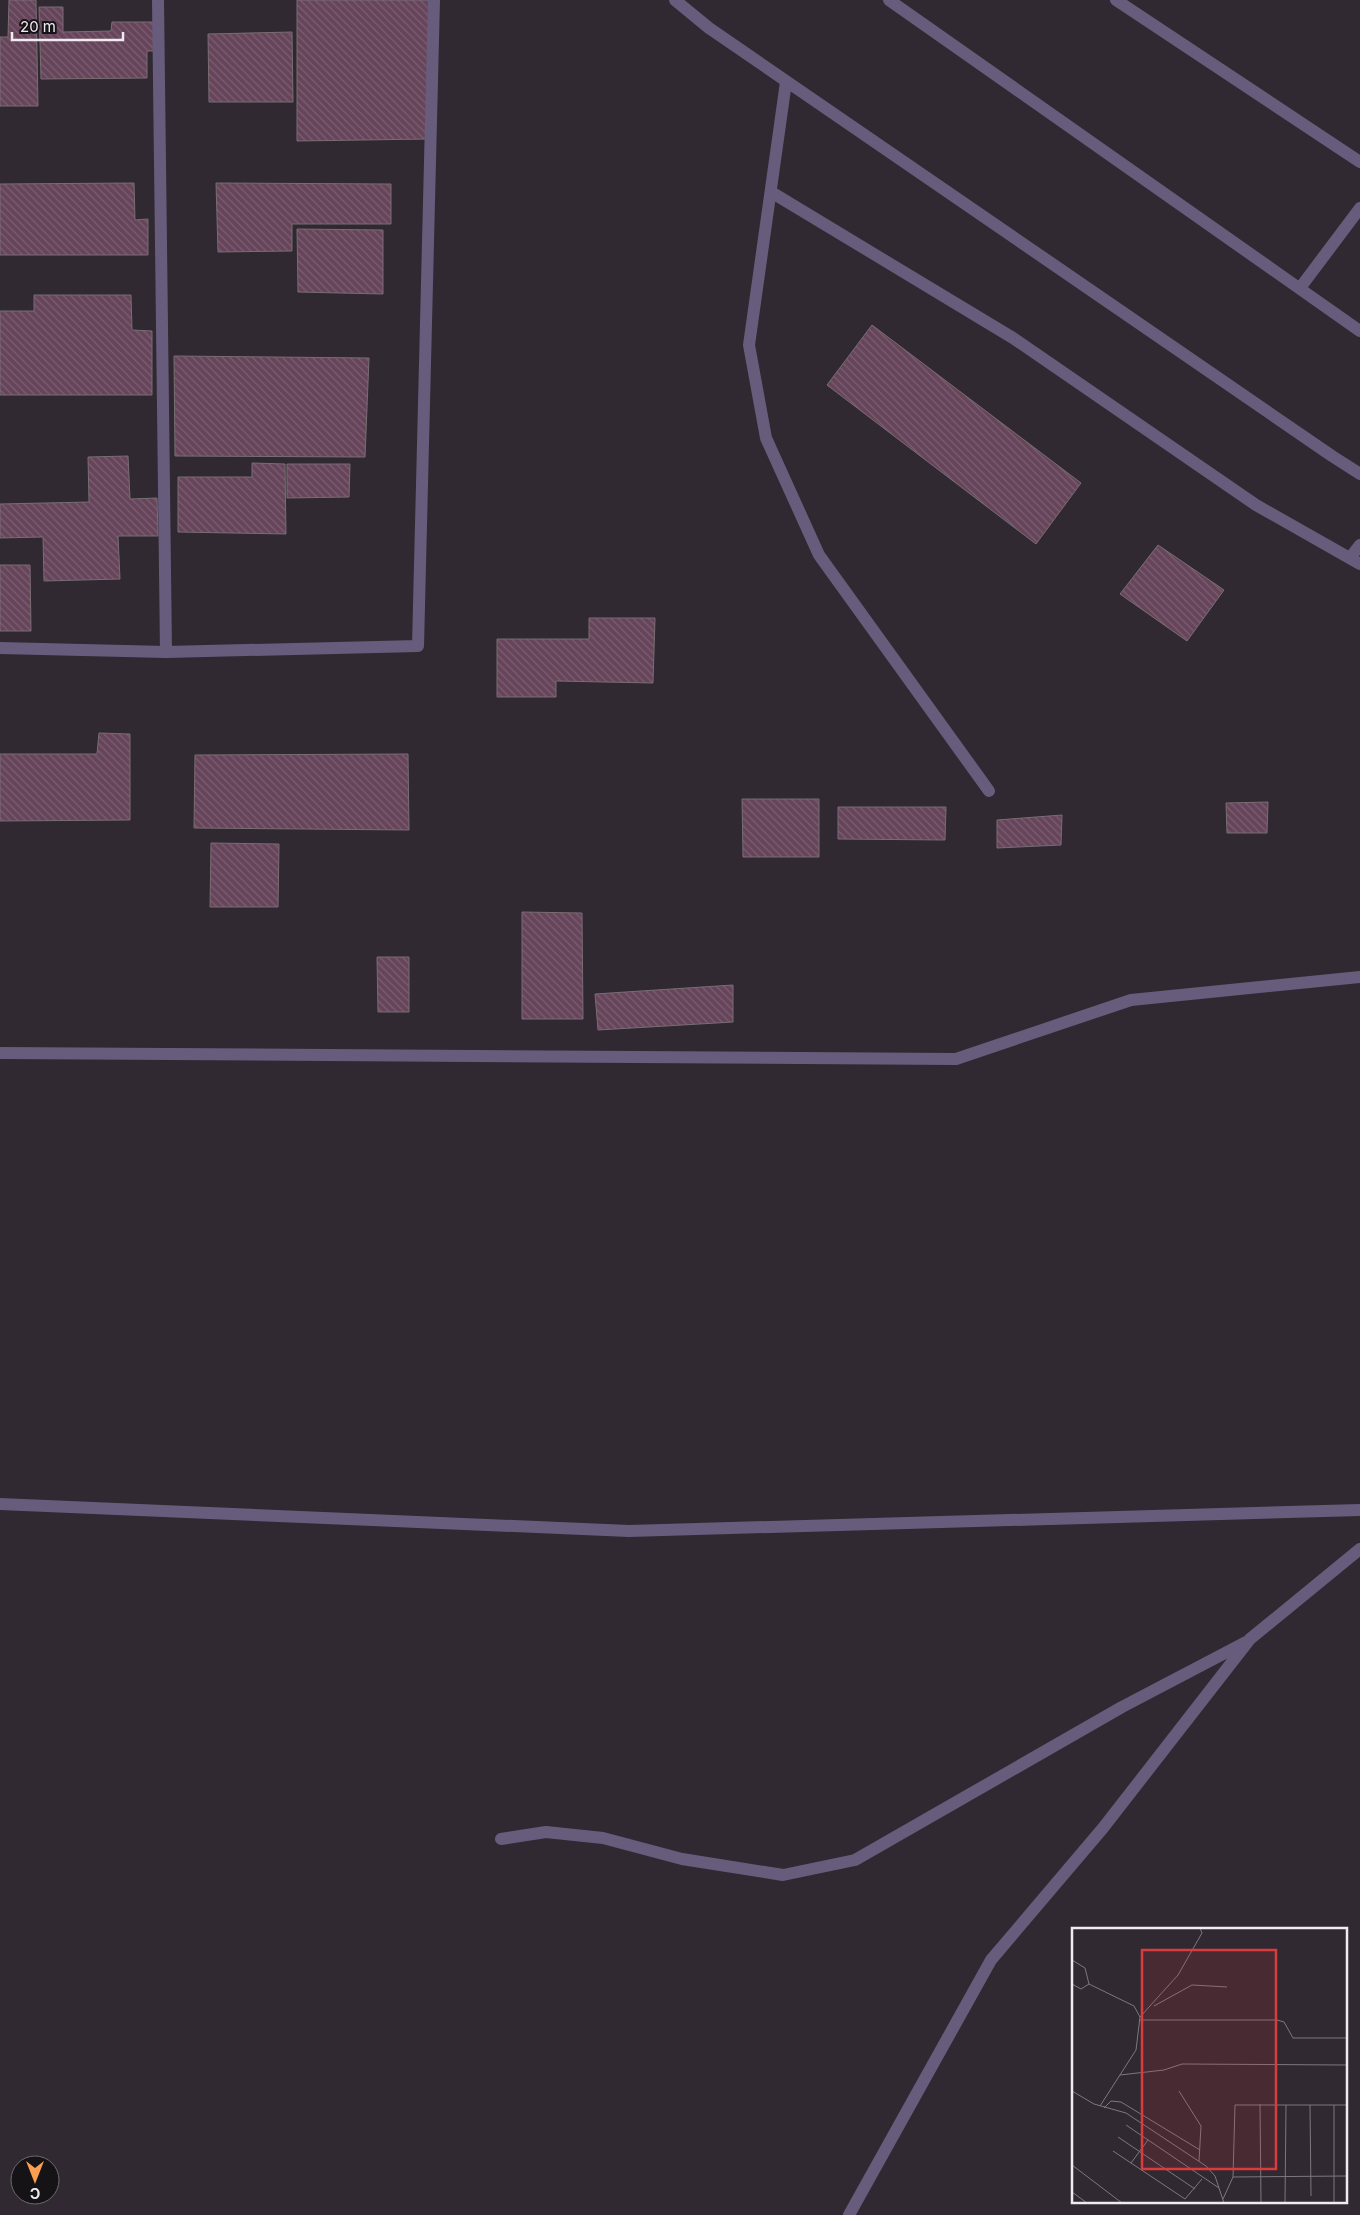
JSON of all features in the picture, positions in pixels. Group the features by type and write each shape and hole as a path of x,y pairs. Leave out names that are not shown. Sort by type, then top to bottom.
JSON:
{"street":[{"path":"158,0 166,652"},
{"path":"0,648 166,652 418,646 434,0"},
{"path":"675,0 709,28 786,82 1360,474"},
{"path":"889,0 1360,331"},
{"path":"1116,0 1360,162"},
{"path":"786,82 750,345 766,438 819,555 989,791"},
{"path":"771,192 1013,338 1256,505 1355,561 1360,544"},
{"path":"1300,288 1360,208"},
{"path":"0,1053 956,1059 1131,1000 1360,977"},
{"path":"0,1504 629,1531 1360,1510"},
{"path":"502,1839 546,1832 603,1838 682,1858 783,1875 855,1860 1114,1712 1250,1639 1360,1549"},
{"path":"849,2215 991,1960 1103,1828 1250,1639"}],"building":[{"path":"9,0 36,0 38,106 0,106 0,37 8,37"},
{"path":"297,0 432,0 428,139 297,141"},
{"path":"39,7 63,7 63,32 111,31 112,22 155,22 155,51 147,51 147,78 41,79"},
{"path":"292,32 293,102 209,102 208,34"},
{"path":"134,183 135,220 148,219 148,255 0,255 0,184"},
{"path":"216,183 391,184 391,224 292,224 292,251 218,252"},
{"path":"297,229 383,230 383,294 298,292"},
{"path":"34,295 131,295 132,330 152,331 152,395 0,395 0,311 34,311"},
{"path":"872,325 1081,483 1036,544 827,385"},
{"path":"174,356 369,358 365,457 175,456"},
{"path":"128,456 130,499 157,498 158,536 118,536 120,579 44,581 43,537 0,538 0,504 89,502 88,457"},
{"path":"252,463 285,464 286,534 178,532 178,477 252,477"},
{"path":"287,464 350,464 349,497 287,498"},
{"path":"1158,545 1224,590 1187,641 1120,594"},
{"path":"0,565 30,565 31,631 0,631"},
{"path":"589,618 655,618 653,683 556,681 556,697 497,697 497,639 589,639"},
{"path":"99,733 130,734 130,820 0,821 0,754 97,754"},
{"path":"408,754 409,830 194,828 195,755"},
{"path":"742,799 819,799 819,857 743,857"},
{"path":"1268,802 1267,833 1227,833 1226,803"},
{"path":"838,807 946,807 945,840 838,839"},
{"path":"1062,815 1061,845 997,848 997,820"},
{"path":"211,843 279,844 278,907 210,907"},
{"path":"522,912 582,913 583,1019 522,1019"},
{"path":"377,957 409,957 409,1012 378,1012"},
{"path":"733,985 733,1022 598,1030 595,994"}]}
